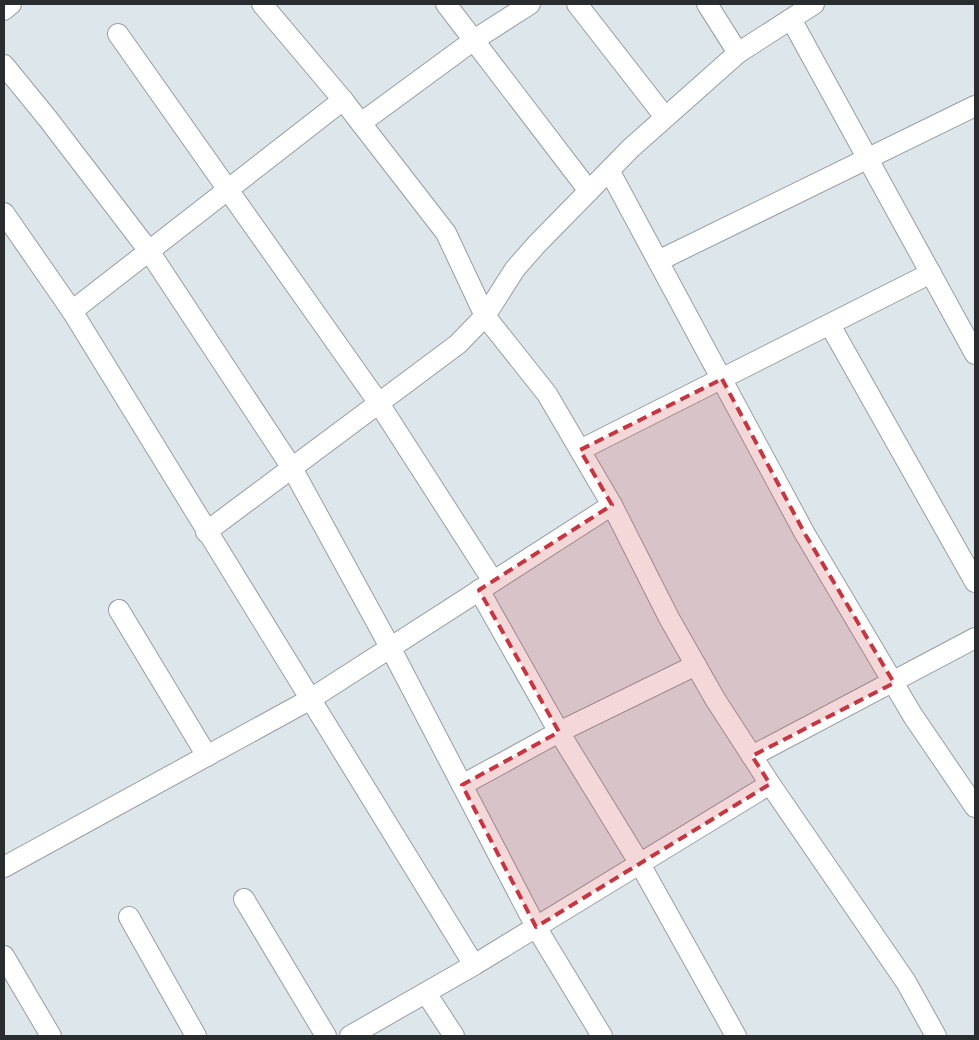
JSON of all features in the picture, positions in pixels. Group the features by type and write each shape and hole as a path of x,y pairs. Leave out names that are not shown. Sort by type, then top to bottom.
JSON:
{"street":[{"path":"4,10 11,4"},
{"path":"262,4 343,100 446,233 485,316 547,394 612,505 696,665 770,784 906,982 936,1036"},
{"path":"446,4 589,191"},
{"path":"360,123 474,40 530,4"},
{"path":"577,4 665,117"},
{"path":"707,4 738,53"},
{"path":"206,532 458,344 485,316 516,269 589,191 665,117 738,53 814,4"},
{"path":"791,18 975,354"},
{"path":"118,34 378,402 486,586 559,732 640,864 736,1036"},
{"path":"4,65 48,119 149,251 292,468 390,647 536,928 602,1036"},
{"path":"72,311 343,100"},
{"path":"658,261 975,106"},
{"path":"610,172 805,534 894,683 975,807"},
{"path":"4,213 72,311 474,966"},
{"path":"580,450 931,273"},
{"path":"830,324 975,582"},
{"path":"4,867 309,700 612,505"},
{"path":"119,610 207,756"},
{"path":"752,756 894,683 975,638"},
{"path":"462,784 559,732 696,665"},
{"path":"350,1036 474,966 770,784"},
{"path":"244,899 326,1036"},
{"path":"128,917 196,1036"},
{"path":"4,956 51,1036"},
{"path":"426,993 454,1036"}],"highlighted area":[{"path":"722,379 805,534 894,683 752,756 770,784 536,927 462,785 559,732 479,590 612,505 580,450"}]}
